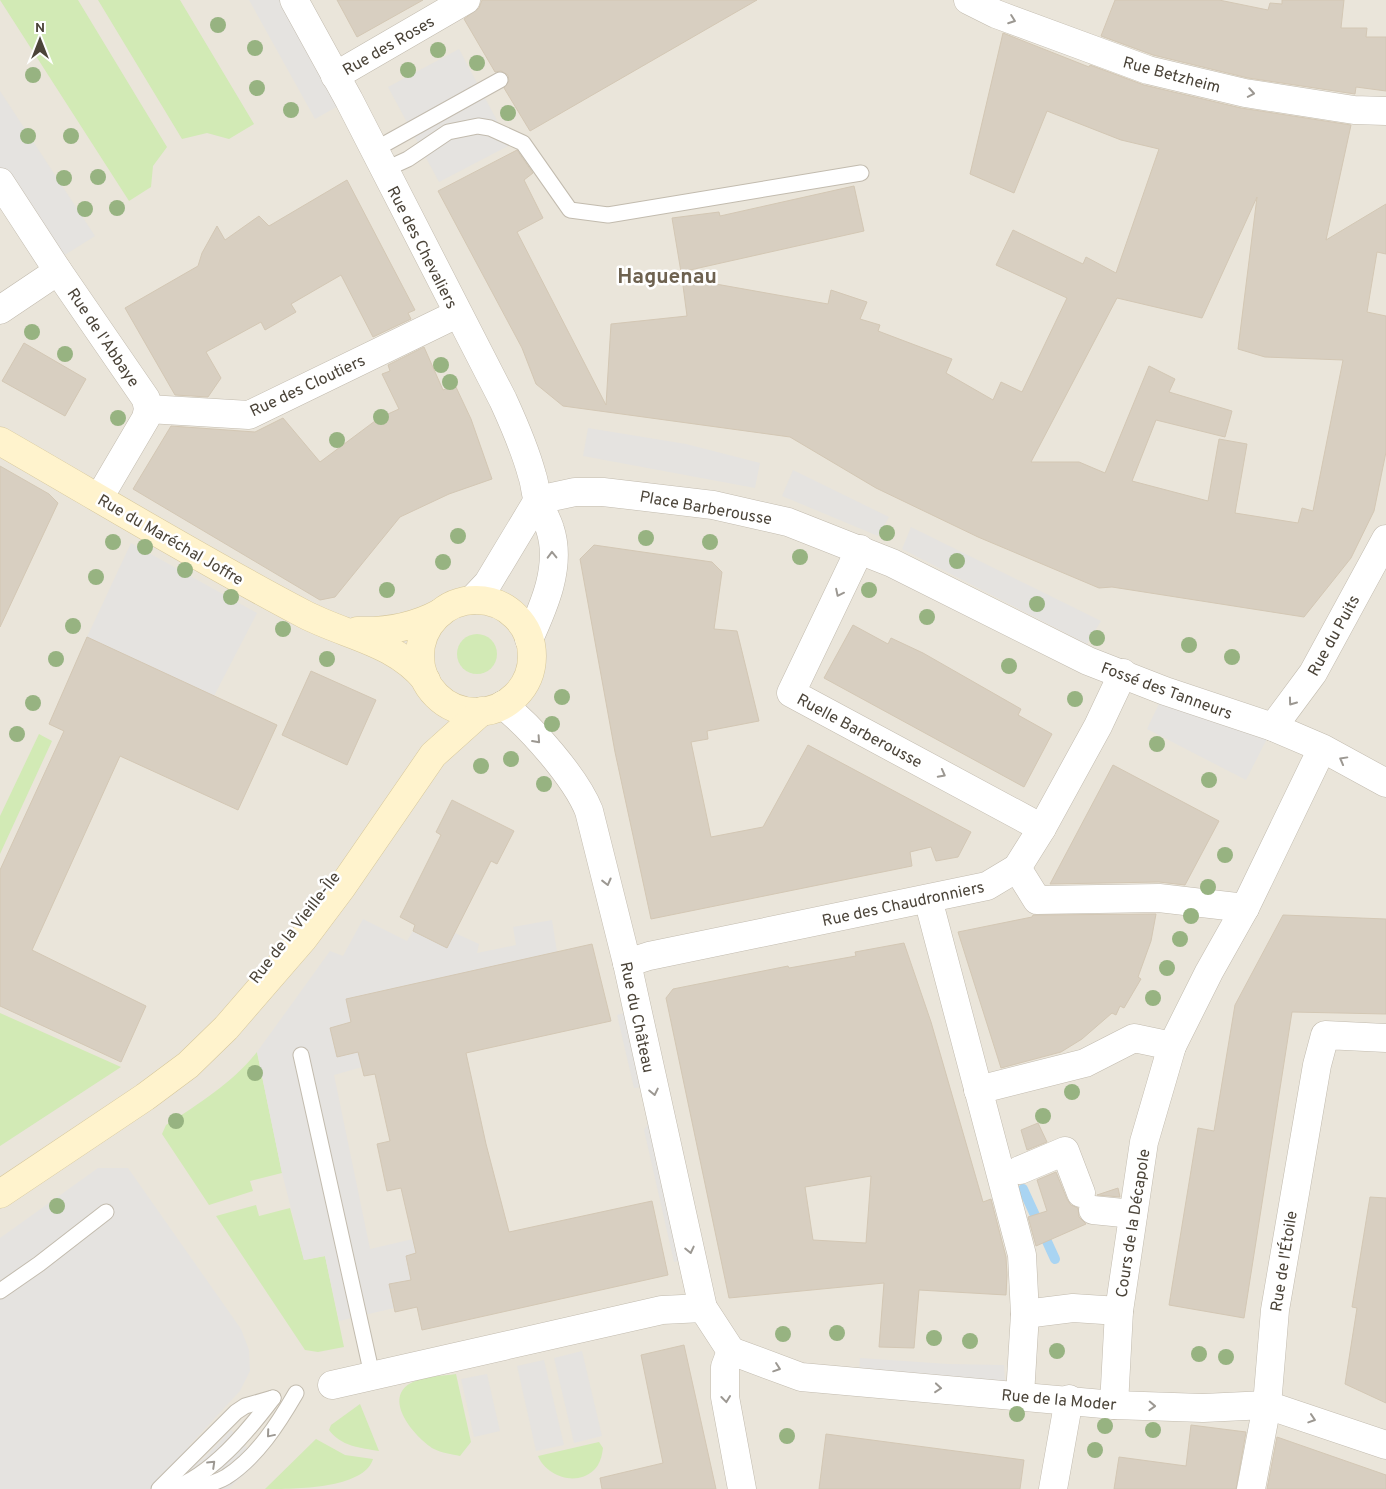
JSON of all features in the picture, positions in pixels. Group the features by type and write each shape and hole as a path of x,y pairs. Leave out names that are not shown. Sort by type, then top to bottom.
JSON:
{"street":[{"name":"Rue des Chevaliers","path":"294,0 336,76 503,400 532,474 538,500"},
{"name":"Rue des Roses","path":"336,76 466,0"},
{"name":"Rue Betzheim","path":"968,0 996,14 1148,70 1245,93 1354,110 1386,111"},
{"name":"Rue de l'Abbaye","path":"0,182 58,271 146,399 148,409"},
{"path":"0,310 58,271"},
{"name":"Rue des Cloutiers","path":"148,409 249,415 457,314"},
{"path":"99,498 146,418 148,409"},
{"name":"Rue du Maréchal Joffre","path":"0,440 99,498 165,545 258,598 306,615 393,651 411,664 427,684"},
{"name":"Place Barberousse","path":"538,500 588,491 713,505 788,522 860,549 950,593"},
{"path":"472,600 488,583 538,500"},
{"path":"529,638 545,603 553,572 550,529 538,500"},
{"name":"Rue du Puits","path":"1273,727 1313,673 1386,538"},
{"name":"Ruelle Barberousse","path":"860,549 791,693 1042,828"},
{"name":"Fossé des Tanneurs","path":"950,593 1064,651 1165,691 1273,727 1322,748 1386,783"},
{"path":"427,684 440,698 452,707 467,711 492,708 516,695 526,681 532,656 529,638 520,622 507,610 490,602 472,600 455,604 441,613 425,632 420,648 420,664 437,714 433,756"},
{"name":"Rue du Maréchal Joffre","path":"345,631 382,631 404,627 426,621 441,613"},
{"name":"Rue des Chaudronniers","path":"626,963 649,956 987,886 1017,868 1042,828 1098,726 1123,673"},
{"name":"Rue de la Vieille-Île","path":"0,1194 145,1098 203,1050 308,904 348,858 394,811 433,756 492,708"},
{"name":"Rue du Château","path":"492,708 514,713 564,770 584,798 626,963 703,1308 731,1351"},
{"name":"Cours de la Décapole","path":"1114,1405 1119,1311 1144,1142 1172,1046 1209,972 1245,908 1317,759"},
{"path":"1017,868 1037,900 1159,898 1245,908"},
{"path":"928,899 978,1090 1009,1156 1022,1256 1025,1314 1020,1395"},
{"name":"Rue de l'Étoile","path":"1251,1489 1267,1405 1274,1310 1317,1064 1325,1035 1386,1038"},
{"path":"978,1090 1085,1063 1134,1038 1172,1046"},
{"path":"1009,1156 1065,1151 1087,1201 1133,1214"},
{"path":"1025,1314 1070,1299 1119,1311"},
{"path":"332,1385 662,1310 703,1308"},
{"path":"731,1351 725,1366 725,1397 742,1489"},
{"name":"Rue de la Moder","path":"731,1351 801,1376 1114,1405 1203,1408 1267,1405 1386,1445"},
{"path":"1053,1489 1069,1400"}],"lane":[{"path":"379,160 500,80"},
{"path":"379,160 408,159 448,132 478,126 490,128 522,143 570,210 608,216 860,173"},
{"path":"300,1054 372,1375"},
{"path":"0,1291 39,1264 106,1212"},
{"path":"193,1489 226,1477 252,1453 270,1435 296,1393"},
{"path":"159,1489 236,1412 246,1406 273,1398 239,1438 205,1471 184,1485 171,1489"}],"shaded area":[{"path":"0,0 1386,0 1386,1489 0,1489"},
{"path":"249,0 294,0 349,100 315,119"},
{"path":"459,49 510,145 439,182 388,87"},
{"path":"0,91 95,236 55,261 0,176"},
{"path":"588,428 686,444 760,463 755,488 583,456"},
{"path":"793,470 889,517 878,536 782,496"},
{"path":"911,527 1101,621 1087,644 902,549"},
{"path":"131,543 257,613 214,696 87,637"},
{"path":"1165,691 1273,727 1246,780 1147,729"},
{"path":"363,919 407,941 413,931 431,940 455,933 479,944 477,953 516,945 513,927 552,920 557,952 346,999 351,1022 330,1028 337,1057 358,1052 362,1067 334,1075 370,1249 413,1239 416,1253 406,1256 411,1280 389,1284 394,1308 339,1321 325,1256 304,1260 282,1173 257,1052 330,951 343,956"},
{"path":"627,1012 644,1087 634,1088 617,1015"},
{"path":"651,1120 683,1260 674,1262 644,1130"},
{"path":"98,1168 128,1168 241,1329 249,1350 250,1371 240,1391 189,1446 201,1461 231,1430 259,1461 228,1489 0,1489 0,1238"},
{"path":"582,1351 602,1436 574,1443 554,1358"},
{"path":"860,1358 948,1364 1004,1365 1005,1382 859,1372"},
{"path":"544,1360 564,1445 536,1451 517,1366"},
{"path":"487,1374 500,1431 474,1437 461,1379"}],"green space":[{"path":"0,0 78,0 167,147 153,166 151,187 129,201"},
{"path":"98,0 180,0 254,124 229,139 207,133 182,139"},
{"path":"477,634 491,640 497,654 491,668 477,674 463,668 457,654 463,640"},
{"path":"39,734 52,741 0,854 0,816"},
{"path":"0,1013 121,1067 0,1146"},
{"path":"257,1052 282,1173 250,1181 253,1191 209,1205 162,1134 166,1125 226,1083"},
{"path":"256,1205 259,1216 290,1208 304,1260 325,1256 344,1347 318,1352 305,1350 216,1216"},
{"path":"456,1374 471,1442 460,1456 437,1450 426,1444 410,1427 400,1407 400,1397 404,1389 413,1382 428,1377"},
{"path":"360,1404 379,1451 345,1443 329,1430 331,1425"},
{"path":"316,1439 345,1455 373,1459 367,1469 343,1482 293,1489 265,1489"},
{"path":"599,1442 603,1448 598,1465 587,1475 579,1478 562,1477 554,1474 542,1463 538,1456"}],"building":[{"path":"337,0 423,0 357,37"},
{"path":"482,0 757,0 530,131 504,88 509,81 508,75 501,71 495,72 464,19 479,8"},
{"path":"1115,0 1219,0 1268,10 1270,3 1282,4 1282,0 1344,0 1341,28 1367,28 1366,37 1386,37 1386,91 1356,87 1355,94 1248,78 1153,55 1101,36"},
{"path":"1003,33 1089,67 1090,65 1144,85 1241,108 1351,125 1326,240 1386,204 1386,254 1377,252 1367,312 1386,316 1386,452 1374,511 1351,558 1304,617 1112,587 1099,588 978,537 876,488 790,437 563,406 536,384 522,348 438,191 517,150 533,173 524,180 543,218 517,232 606,405 611,324 687,316 682,278 828,304 831,290 867,302 860,319 880,325 878,331 952,359 946,373 993,400 1001,382 1022,392 1067,298 996,265 1013,230 1083,264 1086,257 1116,273 1159,149 1121,140 1047,111 1014,193 970,174","holes":["1257,197 1238,349 1265,357 1343,360 1313,511 1302,508 1298,523 1235,513 1247,444 1219,439 1208,501 1132,481 1156,420 1225,437 1232,411 1169,392 1175,379 1149,366 1105,473 1079,462 1031,462 1117,298 1202,318"]},
{"path":"347,180 415,310 408,313 411,319 373,337 341,275 291,304 296,312 265,330 261,322 206,352 221,378 208,397 175,395 125,308 198,266 202,253 217,226 225,240 259,216 269,226"},
{"path":"854,186 864,231 681,272 672,218 719,212 720,216"},
{"path":"24,343 86,379 65,416 2,381"},
{"path":"424,347 443,390 455,385 471,419 492,479 449,494 400,517 335,597 320,600 133,489 171,426 255,432 283,418 320,462 379,418 399,409 382,374 390,371 388,365"},
{"path":"0,466 49,494 58,503 0,627"},
{"path":"594,545 712,562 722,572 714,629 737,631 759,721 707,731 708,739 691,742 711,837 763,827 808,745 971,832 958,857 936,861 931,847 910,852 912,866 651,919 615,752 580,559"},
{"path":"853,625 888,644 891,638 923,653 1021,709 1018,715 1052,734 1024,787 824,678"},
{"path":"87,637 277,725 238,810 120,756 32,950 146,1006 121,1062 0,1006 0,870 64,731 49,724"},
{"path":"311,671 376,700 347,765 282,735"},
{"path":"1113,765 1219,821 1185,885 1159,882 1050,884"},
{"path":"452,800 514,831 497,864 491,861 447,948 413,931 415,925 400,917 441,835 436,832"},
{"path":"1156,914 1151,941 1138,977 1141,979 1124,1008 1120,1006 1116,1015 1112,1013 1082,1039 1061,1052 1001,1068 958,932 1032,917 1033,915"},
{"path":"1283,915 1386,919 1386,1014 1292,1012 1244,1318 1169,1305 1198,1128 1214,1131 1235,1005"},
{"path":"904,943 931,1022 983,1202 991,1199 1006,1257 1006,1295 919,1290 914,1348 879,1347 884,1283 729,1298 666,998 673,989 788,966 789,968 856,956 855,952","holes":["871,1176 866,1243 813,1240 805,1187"]},
{"path":"592,944 611,1021 466,1053 486,1144 509,1232 652,1201 668,1275 422,1330 417,1307 395,1312 389,1284 411,1280 406,1256 416,1253 401,1188 387,1191 377,1144 390,1141 375,1074 364,1076 358,1052 337,1057 330,1028 351,1022 346,999"},
{"path":"1038,1123 1047,1142 1027,1150 1021,1130"},
{"path":"1056,1172 1067,1199 1071,1205 1078,1208 1079,1217 1086,1224 1036,1246 1028,1217 1047,1211 1037,1180"},
{"path":"1118,1188 1120,1197 1097,1195"},
{"path":"1370,1197 1386,1198 1386,1403 1345,1384 1357,1308 1352,1307"},
{"path":"684,1345 716,1489 602,1489 600,1478 663,1463 641,1355"},
{"path":"1191,1425 1246,1432 1236,1489 1114,1489 1119,1457 1186,1466"},
{"path":"826,1434 1024,1460 1020,1489 819,1489"},
{"path":"1277,1437 1386,1475 1386,1489 1267,1489"}],"waterway":[{"path":"1023,1189 1055,1259"}],"district":[{"name":"Haguenau","path":"667,276"}]}
